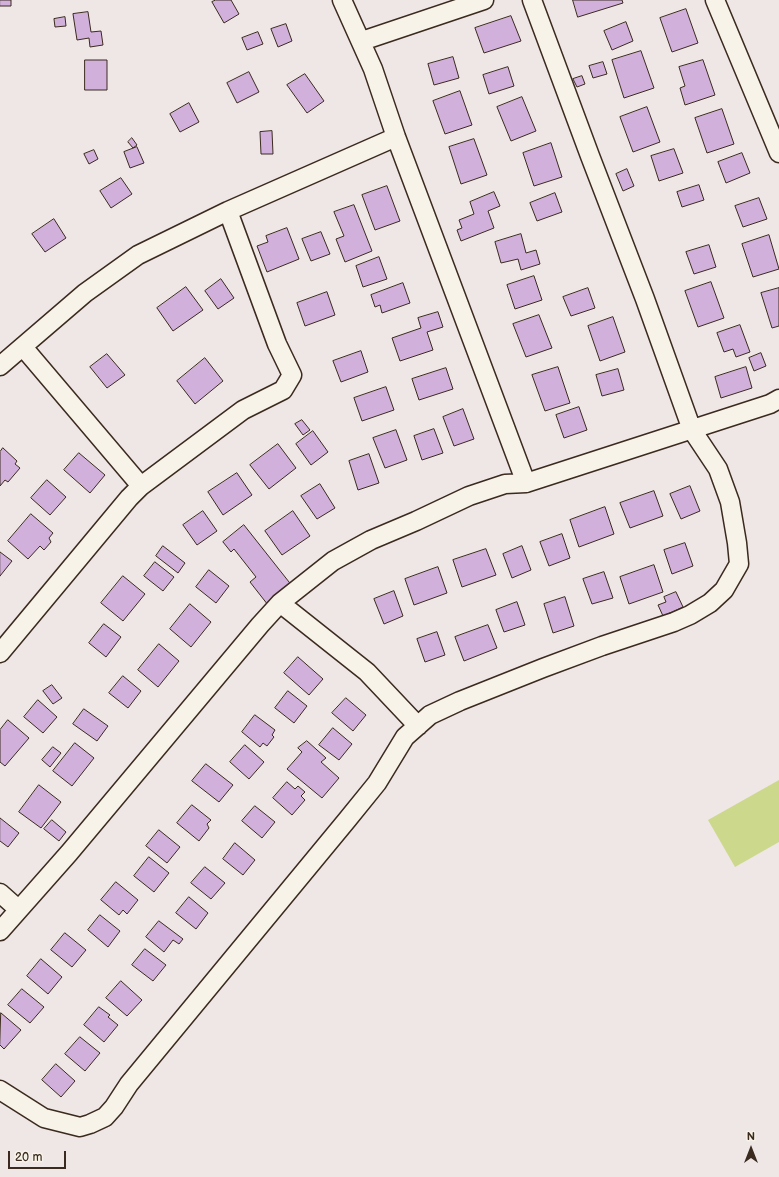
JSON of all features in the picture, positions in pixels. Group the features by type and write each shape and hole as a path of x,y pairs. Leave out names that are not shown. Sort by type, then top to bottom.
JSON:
{"street":[{"path":"342,0 362,41 373,69 396,137 526,483"},
{"path":"362,41 484,0"},
{"path":"0,1090 44,1118 80,1127 90,1124 104,1116 114,1107 134,1078 377,783 405,737 430,715 460,701 602,646 674,622 690,615 710,602 724,590 739,564 730,502 718,469 692,430 645,299 532,0"},
{"path":"715,0 779,153"},
{"path":"0,366 24,347 85,293 138,254 228,211 396,137"},
{"path":"0,653 129,498 141,486 243,410 283,390 292,375 277,344 228,211"},
{"path":"24,347 141,486"},
{"path":"0,931 69,853 280,602 333,561 371,540 469,496 504,484 526,483 692,430 770,404 779,399"},
{"path":"280,602 367,672 418,726"},
{"path":"0,893 18,909"}],"green space":[{"path":"779,780 779,842 735,867 708,820"}],"building":[{"path":"0,0 11,0 11,6 0,6"},
{"path":"216,0 231,0 239,14 224,23 212,2"},
{"path":"573,0 622,0 623,3 578,17"},
{"path":"686,9 698,43 672,52 660,18"},
{"path":"88,12 91,32 101,31 103,45 90,47 89,38 77,40 73,14"},
{"path":"511,16 521,41 484,53 475,28"},
{"path":"65,17 66,26 55,27 54,19"},
{"path":"626,22 633,41 612,50 604,31"},
{"path":"286,24 292,41 278,47 271,29"},
{"path":"258,32 263,44 247,50 242,38"},
{"path":"641,51 654,88 624,98 612,60"},
{"path":"453,57 459,78 434,85 428,64"},
{"path":"85,60 107,60 107,90 85,90"},
{"path":"703,60 715,95 685,105 680,88 685,86 679,67"},
{"path":"603,62 607,74 593,78 589,66"},
{"path":"508,67 514,86 489,94 483,75"},
{"path":"249,72 259,92 237,103 227,83"},
{"path":"305,74 324,101 307,113 287,85"},
{"path":"582,76 585,84 577,87 573,79"},
{"path":"460,91 472,125 445,134 433,101"},
{"path":"522,97 536,131 511,141 497,107"},
{"path":"189,103 199,122 180,132 170,114"},
{"path":"647,107 660,142 633,152 620,117"},
{"path":"722,109 734,144 707,153 695,118"},
{"path":"272,131 273,154 261,154 260,132"},
{"path":"132,138 137,145 133,148 128,142"},
{"path":"474,139 487,175 461,184 449,147"},
{"path":"551,143 562,177 534,186 523,153"},
{"path":"137,147 144,163 130,168 124,152"},
{"path":"674,149 683,173 659,181 651,156"},
{"path":"94,150 98,159 89,164 84,154"},
{"path":"742,153 750,173 726,183 718,162"},
{"path":"627,169 634,186 623,191 616,174"},
{"path":"121,178 132,194 111,208 100,191"},
{"path":"699,185 704,200 682,207 677,192"},
{"path":"387,186 400,221 375,230 362,195"},
{"path":"494,192 500,206 488,211 494,228 461,241 457,230 462,228 459,220 474,214 470,202"},
{"path":"555,193 562,212 537,221 530,203"},
{"path":"759,198 767,219 743,227 735,206"},
{"path":"354,205 372,251 345,262 336,239 344,236 334,212"},
{"path":"54,219 66,238 45,252 32,234"},
{"path":"287,228 299,259 267,272 257,246 268,242 266,236"},
{"path":"321,232 330,254 311,261 302,239"},
{"path":"521,234 526,253 536,250 540,264 521,270 518,259 501,263 495,242"},
{"path":"769,235 779,269 753,277 742,244"},
{"path":"709,245 716,267 694,274 686,252"},
{"path":"379,257 387,279 363,287 356,266"},
{"path":"534,276 542,300 515,309 507,285"},
{"path":"221,279 234,298 218,309 205,291"},
{"path":"711,282 724,318 698,327 685,291"},
{"path":"403,283 410,303 382,313 380,305 375,307 371,295"},
{"path":"186,287 203,310 173,331 157,308"},
{"path":"588,288 595,308 571,316 563,297"},
{"path":"779,288 779,326 772,328 761,293"},
{"path":"327,292 335,315 305,326 297,303"},
{"path":"438,312 443,327 427,332 433,350 400,361 392,338 421,328 418,318"},
{"path":"539,315 552,348 526,357 513,324"},
{"path":"613,317 625,352 600,361 588,326"},
{"path":"740,325 750,352 736,357 733,349 724,352 717,333"},
{"path":"361,351 368,372 341,382 333,361"},
{"path":"761,353 766,366 754,371 749,358"},
{"path":"107,354 125,375 107,388 90,367"},
{"path":"205,358 223,381 195,404 177,381"},
{"path":"558,367 570,403 545,411 532,375"},
{"path":"746,367 752,388 721,398 715,377"},
{"path":"446,368 453,389 419,400 412,379"},
{"path":"618,369 624,390 602,396 596,375"},
{"path":"386,387 394,410 362,421 354,398"},
{"path":"579,407 587,430 564,438 556,415"},
{"path":"463,409 474,439 454,446 443,417"},
{"path":"302,420 310,430 303,435 295,424"},
{"path":"434,429 443,453 422,460 414,436"},
{"path":"396,430 407,460 385,468 373,438"},
{"path":"313,431 328,452 311,465 296,444"},
{"path":"278,444 296,468 269,489 250,465"},
{"path":"3,448 17,461 15,464 20,468 8,482 5,480 0,486 0,452"},
{"path":"79,453 105,475 90,493 64,470"},
{"path":"369,454 379,483 358,490 349,461"},
{"path":"237,473 252,495 223,515 208,492"},
{"path":"47,480 66,497 50,515 31,498"},
{"path":"320,484 335,508 317,519 301,496"},
{"path":"690,486 700,511 681,519 670,494"},
{"path":"654,491 663,516 630,528 620,503"},
{"path":"605,507 614,534 579,547 570,520"},
{"path":"203,511 217,531 197,545 183,525"},
{"path":"293,511 310,536 282,555 265,531"},
{"path":"31,514 53,533 49,538 51,542 44,550 40,546 28,559 8,541"},
{"path":"244,525 293,587 268,605 250,582 256,577 234,549 231,552 223,542"},
{"path":"562,534 570,558 549,566 540,542"},
{"path":"685,543 693,566 672,574 664,550"},
{"path":"163,546 185,563 178,573 156,556"},
{"path":"522,546 531,570 512,578 503,554"},
{"path":"486,549 496,575 462,587 453,560"},
{"path":"0,552 12,561 0,576"},
{"path":"155,562 174,577 163,591 144,576"},
{"path":"654,565 663,592 629,604 620,577"},
{"path":"438,567 447,593 414,605 405,579"},
{"path":"209,570 229,586 216,603 196,587"},
{"path":"604,572 613,598 592,604 583,579"},
{"path":"123,576 145,594 123,621 101,603"},
{"path":"394,591 403,616 384,624 374,599"},
{"path":"676,592 683,607 663,616 658,605 666,602 664,597"},
{"path":"565,597 574,626 553,633 544,604"},
{"path":"517,602 525,625 504,632 496,610"},
{"path":"190,604 211,622 191,647 170,629"},
{"path":"104,624 121,637 106,657 89,643"},
{"path":"488,625 497,648 464,661 455,637"},
{"path":"437,632 445,655 425,662 417,639"},
{"path":"159,644 179,661 158,687 138,670"},
{"path":"298,657 323,679 309,695 284,673"},
{"path":"123,676 141,691 128,708 109,693"},
{"path":"52,685 62,698 53,704 43,691"},
{"path":"288,691 307,706 294,723 275,708"},
{"path":"346,698 366,715 353,731 332,713"},
{"path":"38,700 57,717 43,733 24,717"},
{"path":"84,709 108,726 97,741 73,724"},
{"path":"255,715 275,730 272,735 274,737 267,746 263,743 260,747 242,732"},
{"path":"8,720 29,738 5,766 0,762 0,730"},
{"path":"333,728 352,744 339,760 319,745"},
{"path":"307,741 326,758 321,762 339,778 322,798 287,769 302,752 298,748"},
{"path":"75,743 94,758 72,786 53,771"},
{"path":"245,745 264,762 249,779 230,762"},
{"path":"53,747 61,753 50,767 42,760"},
{"path":"206,764 233,785 219,802 192,781"},
{"path":"287,782 295,789 298,786 305,792 301,796 305,800 292,815 273,798"},
{"path":"39,785 61,802 41,828 19,812"},
{"path":"192,805 211,820 207,824 209,828 199,841 177,823"},
{"path":"255,806 275,822 262,838 242,821"},
{"path":"0,818 19,833 8,847 0,841"},
{"path":"52,820 66,832 59,841 44,829"},
{"path":"159,830 180,847 167,863 146,846"},
{"path":"235,843 255,860 243,875 223,859"},
{"path":"149,857 169,873 154,892 134,876"},
{"path":"205,867 225,883 211,899 191,883"},
{"path":"116,882 138,900 127,914 123,910 119,915 101,900"},
{"path":"189,897 208,913 196,929 176,913"},
{"path":"100,915 120,931 108,947 88,930"},
{"path":"159,921 183,939 179,944 173,940 164,952 146,937"},
{"path":"65,933 86,950 72,967 51,950"},
{"path":"145,949 166,965 153,981 132,965"},
{"path":"41,959 62,977 48,994 27,976"},
{"path":"121,981 142,1000 127,1016 106,998"},
{"path":"22,989 44,1007 30,1023 8,1005"},
{"path":"99,1007 110,1015 108,1017 118,1025 104,1042 84,1025"},
{"path":"1,1013 21,1030 4,1049 0,1045"},
{"path":"80,1037 100,1053 85,1071 65,1054"},
{"path":"56,1064 75,1081 61,1097 42,1080"}]}
